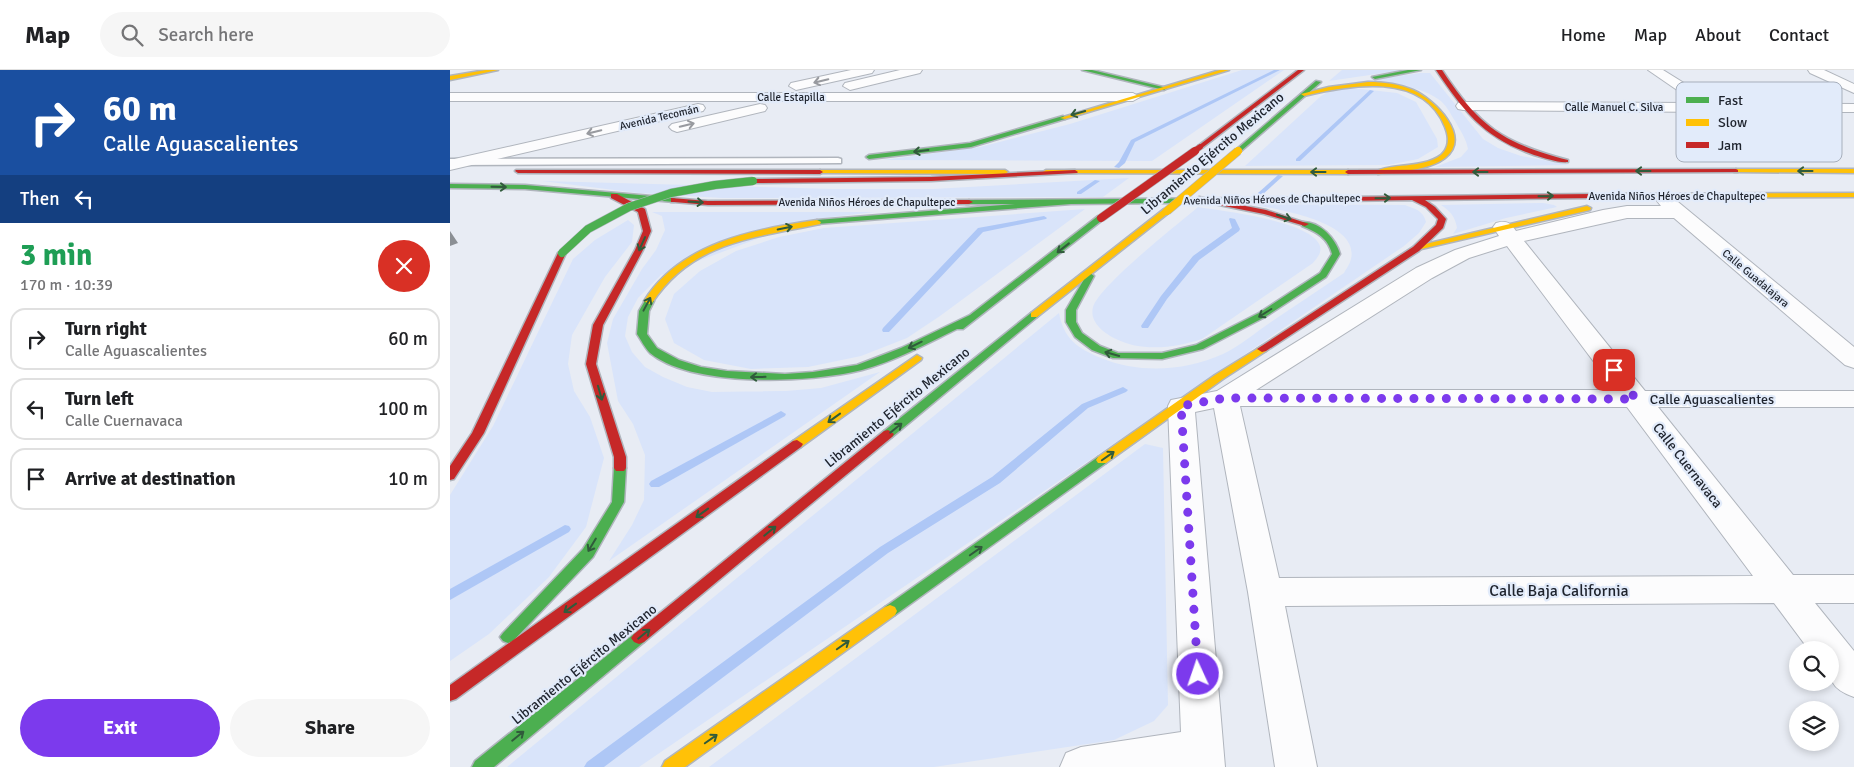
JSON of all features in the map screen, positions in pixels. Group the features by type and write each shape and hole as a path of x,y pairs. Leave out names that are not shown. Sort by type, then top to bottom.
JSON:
{"main road":[{"path":"450,78 495,70"},
{"path":"1084,70 1165,88"},
{"path":"450,476 478,433 562,253 588,229 629,207 672,194 754,177 848,160 971,145 1226,70"},
{"name":"Libramiento Ejército Mexicano","path":"450,694 975,316 1101,218 1200,147 1301,70"},
{"path":"1314,85 1418,70"},
{"path":"1439,70 1476,122 1496,135 1537,155 1614,171"},
{"name":"Libramiento Ejército Mexicano","path":"480,767 1098,264 1167,211 1326,75"},
{"path":"1163,76 1189,81"},
{"path":"1304,94 1338,86 1372,84 1414,92 1432,104 1447,123 1454,139 1452,147 1447,154 1425,164 1378,172"},
{"path":"1537,155 1576,155"},
{"path":"453,165 504,171 754,177"},
{"name":"Avenida Niños Héroes de Chapultepec","path":"754,177 931,179 1075,172 1854,171"},
{"name":"Avenida Niños Héroes de Chapultepec","path":"450,186 525,187 708,203 1068,202 1202,199 1854,195"},
{"path":"1416,249 1507,232 1571,210 1659,195"},
{"path":"464,684 588,553 618,502 620,457 591,364 598,325 647,231 642,211 614,196"},
{"path":"671,767 1181,406 1219,377 1416,249 1440,226 1442,219 1432,207 1412,198"},
{"path":"1098,264 1071,310 1072,322 1078,336 1096,348 1117,356 1162,356 1199,347 1262,315 1323,275 1336,254 1335,245 1325,234 1283,216 1202,199"},
{"path":"975,316 881,361 820,376 748,377 687,367 656,353 646,342 640,321 647,301 678,267 722,246 770,231 815,222 1068,202"}],"street":[{"name":"Avenida Tecomán","path":"453,165 868,70"},
{"name":"Avenida Tecomán","path":"661,131 916,70"},
{"path":"1654,70 1676,84"},
{"path":"1814,70 1839,82"},
{"path":"1842,83 1854,89"},
{"name":"Calle Estapilla","path":"450,97 1133,97"},
{"name":"Calle Manuel C. Silva","path":"1463,106 1676,107"},
{"path":"504,171 596,147"},
{"name":"Calle Guadalajara","path":"1659,195 1688,212 1854,360"},
{"path":"1296,767 1265,592 1225,398 1424,273 1507,232 1627,212 1688,212"},
{"name":"Calle Cuernavaca","path":"1507,232 1854,680"},
{"name":"Calle Aguascalientes","path":"1181,406 1225,398 1854,399"},
{"path":"1082,767 1204,758 1181,406"},
{"name":"Calle Baja California","path":"1265,592 1854,589"}],"lane":[{"path":"453,165 539,161 848,160"}],"shaded area":[{"path":"1242,70 1284,70 1152,161 883,160 980,147 1070,124"},
{"path":"1342,70 1404,70 1329,81"},
{"path":"1430,73 1483,139 1498,148 1521,156 1570,165 1435,167 1461,157 1468,149 1463,134 1443,103 1429,94 1409,87 1354,82"},
{"path":"1352,88 1397,93 1416,102 1437,139 1438,147 1418,159 1388,165 1245,166 1321,96 1328,92"},
{"path":"1129,178 1103,197 722,198 638,193 542,181 833,189 933,189"},
{"path":"1543,203 1557,207 1506,218 1453,234 1457,228 1455,220 1441,205"},
{"path":"1250,204 1405,205 1421,212 1426,222 1419,233 1404,246 639,767 507,767 1059,313 1064,330 1073,342 1101,358 1131,367 1178,367 1208,360 1229,351 1344,273 1351,259 1350,246 1343,235 1330,226 1313,219 1278,209"},
{"path":"1198,207 1265,219 1301,230 1313,237 1320,246 1320,253 1313,263 1202,339 1181,345 1148,347 1126,343 1107,334 1098,326 1093,317 1093,307 1099,297 1124,270"},
{"path":"1085,209 940,316 907,338 861,356 808,367 751,369 704,360 674,343 665,319 674,294 700,271 736,251 779,237 824,228"},
{"path":"652,212 875,212 807,220 661,275 638,298 628,317 625,336 632,352 645,367 687,387 712,392 786,391 821,388 880,372 609,561 632,525 644,500 645,455 633,424 618,401 607,343 613,319 642,269 656,250 665,230 662,216"},
{"path":"628,220 634,225 632,242 605,277 572,335 568,364 574,391 590,417 604,458 586,527 549,577 489,634 450,661 450,495 493,426 573,259 595,240"},
{"path":"1145,444 1163,448 1168,705 1154,721 1114,740 934,767 709,767"}],"waterway":[{"path":"1117,167 1122,163 1133,141 1278,70"},
{"path":"1298,160 1372,91"},
{"path":"1260,194 1280,176"},
{"path":"1079,193 1097,181"},
{"path":"886,330 981,230 1044,218"},
{"path":"1145,326 1164,298 1196,258 1236,229 1232,219"},
{"path":"592,767 884,550 996,480 1085,406 1123,390"},
{"path":"655,484 781,414"},
{"path":"450,595 565,529"}],"traffic: fast":[{"path":"1085,70 1164,88"},
{"path":"1375,77 1418,70"},
{"path":"1239,150 1318,82"},
{"path":"869,157 971,145 1063,118"},
{"path":"562,253 588,229 629,207 671,193 715,185 753,181"},
{"path":"450,186 525,187 674,200"},
{"path":"969,202 1264,200"},
{"path":"817,222 1068,202"},
{"path":"960,327 1101,218"},
{"path":"1090,276 1071,310 1071,322 1078,335 1096,348 1117,356 1162,356 1199,347 1262,315 1323,275 1336,254 1334,248 1325,235 1305,224"},
{"path":"649,301 644,311 642,334 656,352 675,362 699,370 756,377 813,375 860,367 905,350 975,316"},
{"path":"888,434 1034,315"},
{"path":"890,611 1102,460"},
{"path":"508,637 588,553 618,502 620,468"},
{"path":"481,767 639,638"}],"traffic: slow":[{"path":"450,78 495,70"},
{"path":"1063,118 1226,70"},
{"path":"1304,94 1355,84 1381,84 1406,89 1423,98 1438,111 1446,122 1452,137 1451,148 1443,156 1432,162 1404,169 1378,172"},
{"path":"1167,211 1239,150"},
{"path":"1736,171 1854,171"},
{"path":"820,172 1005,172"},
{"path":"1046,172 1348,172"},
{"path":"1594,196 1854,195"},
{"path":"1417,248 1587,208"},
{"path":"1034,315 1167,211"},
{"path":"649,301 661,283 677,268 708,251 763,232 817,222"},
{"path":"1102,460 1219,377 1262,349"},
{"path":"797,444 917,358"},
{"path":"671,767 890,611"}],"traffic: jam":[{"path":"1200,147 1301,70"},
{"path":"1439,70 1465,107 1490,132 1522,149 1566,161"},
{"path":"1101,218 1200,147"},
{"path":"518,171 820,172"},
{"path":"1348,172 1736,171"},
{"path":"753,181 931,179 1075,172"},
{"path":"614,196 642,211 647,231 639,250 598,325 591,364 620,457 620,468"},
{"path":"1264,200 1594,196"},
{"path":"1262,349 1416,249 1440,226 1442,219 1436,211 1425,203 1412,198"},
{"path":"1202,199 1266,212 1305,224"},
{"path":"674,200 708,203 969,202"},
{"path":"450,476 478,433 562,253"},
{"path":"639,638 888,434"},
{"path":"450,694 797,444"}],"route":[{"path":"1198,674 1181,406 1225,398 1636,399 1614,370"}]}
